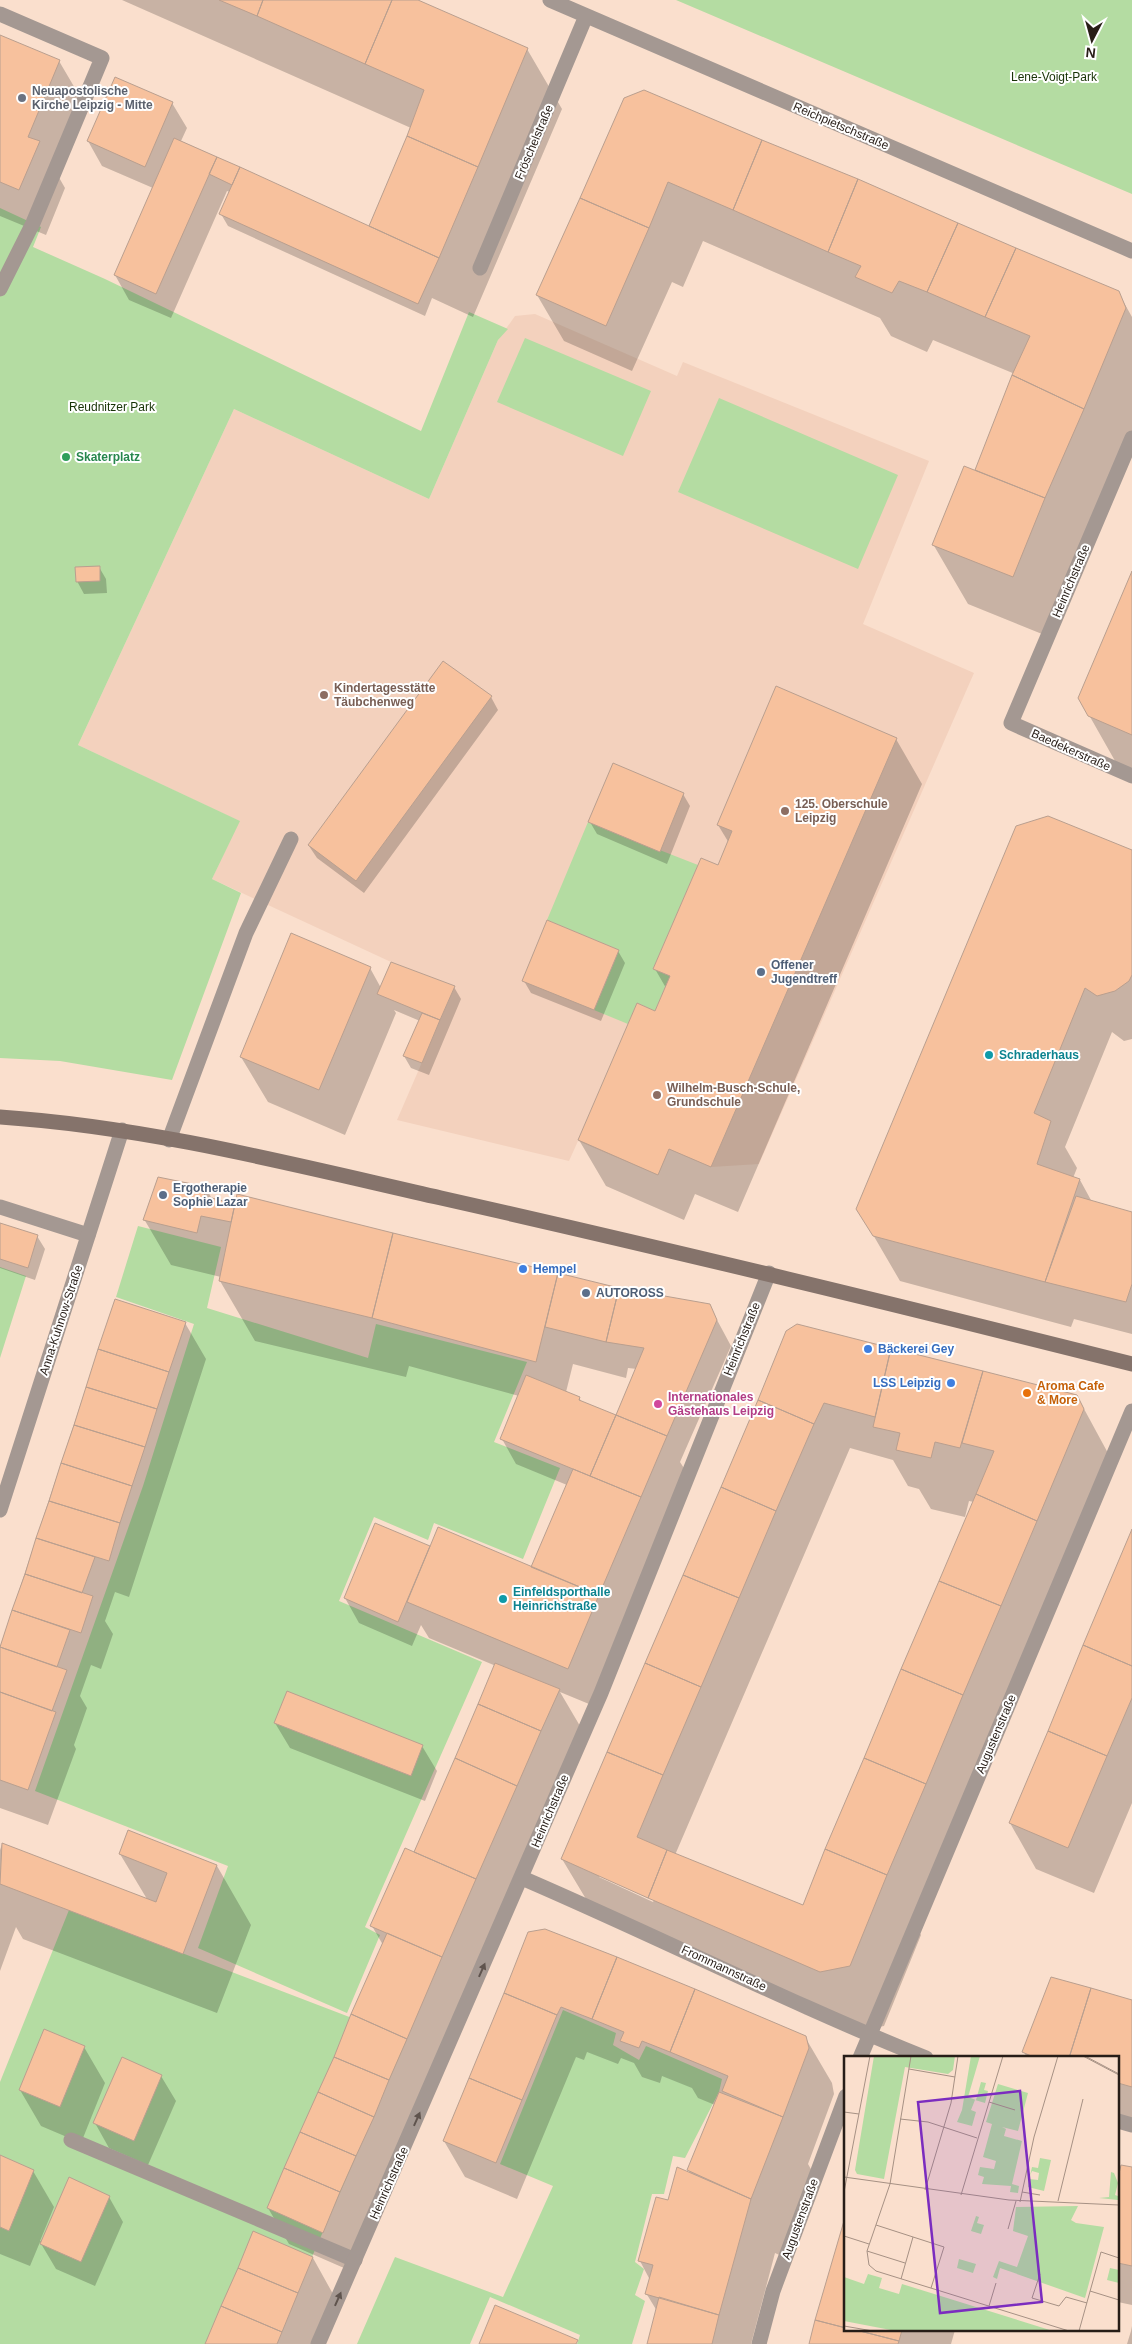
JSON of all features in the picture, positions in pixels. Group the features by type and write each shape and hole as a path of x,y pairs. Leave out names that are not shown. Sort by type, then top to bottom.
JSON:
{"street":[{"name":"Reichpietschstraße","path":"550,0 1132,251"},
{"path":"0,14 102,58 33,224 0,290"},
{"name":"Fröschelstraße","path":"480,268 586,16"},
{"name":"Heinrichstraße","path":"1011,723 1132,438"},
{"name":"Baedekerstraße","path":"1011,723 1132,776"},
{"path":"169,1140 246,933 291,839"},
{"path":"0,1117 62,1121 122,1130 337,1175 769,1273 1132,1364"},
{"name":"Anna-Kuhnow-Straße","path":"0,1510 122,1130"},
{"path":"0,1207 88,1235"},
{"name":"Heinrichstraße","path":"318,2344 602,1693 769,1273"},
{"name":"Augustenstraße","path":"861,2056 1132,1411"},
{"name":"Frommannstraße","path":"522,1878 612,1917 868,2035 921,2056"},
{"name":"Augustenstraße","path":"759,2344 773,2292 844,2101"},
{"path":"71,2140 355,2260"}],"shaded area":[{"path":"535,314 677,376 683,362 929,461 863,624 974,673 759,1164 711,1167 669,1149 658,1175 578,1141 569,1161 397,1120 455,986 391,962 212,879 239,821 78,745 234,409 429,499 498,340 515,316"}],"green space":[{"name":"Lene-Voigt-Park","path":"676,0 1132,0 1132,194"},
{"name":"Reudnitzer Park","path":"0,208 41,227 33,247 105,279 421,431 469,312 508,329 498,340 429,499 234,409 78,745 240,821 212,879 241,893 172,1080 60,1061 0,1058"},
{"path":"525,338 651,391 623,456 497,402"},
{"path":"719,398 898,475 858,569 678,492"},
{"path":"588,822 698,865 653,969 670,976 655,1011 637,1003 628,1024 594,1010 619,950 547,920"},
{"path":"138,1226 221,1247 207,1308 368,1358 376,1324 527,1362 494,1442 560,1468 523,1559 434,1523 428,1540 374,1517 339,1601 482,1662 365,1927 380,1935 347,2013 198,1948 228,1866 35,1791 143,1486 194,1324 116,1297"},
{"path":"0,1267 26,1276 0,1358"},
{"path":"69,1910 407,2039 274,2344 0,2344 0,2082"},
{"path":"563,2010 616,2033 613,2045 639,2060 646,2046 722,2079 719,2092 685,2158 673,2156 664,2194 652,2194 635,2262 644,2269 635,2295 645,2301 632,2344 577,2344 580,2335 490,2297 470,2344 357,2344 395,2257 503,2297 553,2186 500,2164"}],"building":[{"path":"219,0 263,0 257,16"},
{"path":"263,0 392,0 365,64 257,16"},
{"path":"392,0 418,0 528,48 478,167 407,136 424,90 365,64"},
{"name":"Neuapostolische Kirche Leipzig - Mitte","path":"0,35 60,60 28,137 40,141 19,190 0,182"},
{"path":"115,77 173,102 145,167 87,141"},
{"path":"644,90 762,140 733,210 668,182 649,228 580,198 624,98"},
{"path":"407,136 478,167 439,258 369,226"},
{"path":"174,138 217,157 156,294 114,275"},
{"path":"762,140 858,179 828,252 733,210"},
{"path":"217,157 240,167 232,185 209,174"},
{"path":"240,167 439,258 418,304 219,214"},
{"path":"858,179 958,223 927,292 899,281 892,293 855,277 861,266 828,252"},
{"path":"580,198 649,228 606,326 536,295"},
{"path":"958,223 1016,248 985,317 927,292"},
{"path":"1016,248 1119,291 1126,308 1084,409 1012,375 1030,336 985,317"},
{"path":"1012,375 1084,409 1045,498 975,470"},
{"path":"964,466 1045,498 1013,577 932,545"},
{"path":"100,566 100,581 76,582 75,567"},
{"path":"1132,571 1132,735 1088,716 1078,698"},
{"path":"443,661 492,696 356,881 308,845"},
{"path":"776,686 897,738 711,1167 669,1149 658,1175 578,1140 637,1003 655,1011 670,976 653,969 701,858 718,865 732,831 717,825"},
{"path":"613,763 684,793 660,852 588,822"},
{"name":"Schraderhaus","path":"1048,816 1132,850 1132,975 1129,981 1115,991 1097,996 1085,988 1034,1113 1051,1121 1037,1164 1080,1179 1045,1282 873,1236 856,1209 1016,826"},
{"path":"547,920 619,950 594,1010 522,981"},
{"path":"291,933 371,967 319,1090 240,1057"},
{"path":"391,962 455,986 440,1020 377,994"},
{"path":"422,1013 440,1020 422,1063 403,1056"},
{"path":"158,1177 207,1187 204,1196 235,1204 231,1222 201,1216 197,1233 143,1220"},
{"path":"237,1194 393,1233 372,1318 219,1281"},
{"path":"1076,1196 1132,1212 1132,1284 1126,1302 1045,1282"},
{"path":"0,1223 38,1235 28,1268 0,1259"},
{"path":"393,1233 558,1273 536,1362 372,1318"},
{"path":"558,1273 619,1288 606,1342 545,1327"},
{"path":"619,1288 710,1304 717,1320 667,1436 616,1415 644,1348 606,1342"},
{"path":"115,1299 186,1322 169,1372 98,1349"},
{"path":"797,1324 891,1348 875,1417 824,1403 814,1424 758,1400 786,1331"},
{"path":"891,1348 983,1371 960,1448 935,1442 931,1458 896,1450 900,1433 873,1427"},
{"path":"98,1349 169,1372 157,1409 86,1387"},
{"path":"983,1371 1077,1395 1084,1409 1037,1521 976,1494 994,1451 962,1443"},
{"path":"526,1375 580,1397 579,1400 616,1415 590,1476 500,1439"},
{"path":"86,1387 157,1409 145,1447 74,1425"},
{"path":"758,1400 814,1424 776,1511 721,1487"},
{"path":"616,1415 667,1436 641,1497 590,1476"},
{"path":"74,1425 145,1447 132,1486 61,1463"},
{"path":"61,1463 132,1486 120,1523 49,1501"},
{"path":"573,1469 641,1497 599,1595 531,1567"},
{"path":"721,1487 776,1511 739,1598 683,1575"},
{"path":"976,1494 1037,1521 1001,1606 939,1581"},
{"path":"49,1501 120,1523 109,1561 36,1538"},
{"path":"375,1523 430,1546 398,1622 344,1598"},
{"name":"Einfeldsporthalle Heinrichstraße","path":"438,1527 599,1595 568,1669 407,1602"},
{"path":"1132,1529 1132,1666 1083,1645"},
{"path":"36,1538 95,1557 82,1593 25,1574"},
{"path":"25,1574 93,1596 81,1633 12,1610"},
{"path":"683,1575 739,1598 701,1687 645,1663"},
{"path":"939,1581 1001,1606 963,1695 901,1669"},
{"path":"12,1610 70,1630 57,1667 0,1647"},
{"path":"1083,1645 1132,1666 1132,1698 1107,1756 1048,1731"},
{"path":"0,1647 67,1670 52,1711 0,1692"},
{"path":"495,1663 560,1689 541,1731 478,1704"},
{"path":"645,1663 701,1687 663,1775 607,1752"},
{"path":"901,1669 963,1695 926,1784 864,1758"},
{"path":"287,1691 423,1745 411,1776 274,1723"},
{"path":"0,1692 56,1712 28,1790 0,1780"},
{"path":"478,1704 541,1731 517,1786 455,1758"},
{"path":"1048,1731 1107,1756 1068,1848 1009,1823"},
{"path":"607,1752 663,1775 637,1837 667,1850 648,1898 561,1859"},
{"path":"455,1758 517,1786 476,1879 414,1852"},
{"path":"864,1758 926,1784 887,1875 825,1849"},
{"path":"128,1830 217,1865 183,1954 0,1884 2,1843 156,1902 167,1873 119,1854"},
{"path":"405,1848 476,1879 442,1957 370,1926"},
{"path":"825,1849 887,1875 850,1966 820,1972 648,1898 667,1850 803,1905"},
{"path":"545,1929 617,1957 592,2019 561,2007 557,2015 504,1993 528,1932"},
{"path":"387,1933 442,1957 407,2039 351,2014"},
{"path":"617,1957 695,1989 670,2052 642,2041 639,2048 620,2041 624,2032 592,2019"},
{"path":"1051,1977 1091,1988 1070,2056 1031,2056 1022,2052"},
{"path":"1091,1988 1132,2000 1132,2087 1120,2084 1120,2056 1070,2056"},
{"path":"695,1989 806,2036 809,2048 783,2117 722,2091 728,2076 670,2052"},
{"path":"504,1993 557,2015 522,2100 469,2078"},
{"path":"351,2014 407,2039 389,2080 334,2057"},
{"path":"44,2029 85,2046 60,2107 19,2090"},
{"path":"122,2057 162,2075 134,2141 93,2123"},
{"path":"334,2057 389,2080 374,2117 318,2092"},
{"path":"469,2078 522,2100 496,2163 443,2141"},
{"path":"318,2092 374,2117 356,2156 300,2132"},
{"path":"719,2092 783,2117 751,2199 687,2170"},
{"path":"300,2132 356,2156 340,2192 284,2168"},
{"path":"0,2155 34,2170 9,2231 0,2227"},
{"path":"1121,2165 1132,2167 1132,2266 1120,2263"},
{"path":"677,2167 751,2199 719,2315 645,2294 653,2265 638,2261 656,2197 668,2200"},
{"path":"284,2168 340,2192 323,2233 267,2208"},
{"path":"69,2177 110,2196 81,2262 40,2244"},
{"path":"844,2221 844,2327 815,2320"},
{"path":"253,2231 313,2257 298,2293 238,2268"},
{"path":"238,2268 298,2293 282,2332 221,2306"},
{"path":"659,2297 719,2315 712,2344 647,2344"},
{"path":"495,2305 578,2340 576,2344 479,2344"},
{"path":"221,2306 282,2332 277,2344 205,2344"},
{"path":"815,2320 844,2327 844,2332 864,2332 899,2341 898,2344 809,2344"},
{"path":"864,2332 901,2332 899,2341"}],"place":[{"name":"Neuapostolische Kirche Leipzig - Mitte","path":"22,98"},
{"name":"Skaterplatz","path":"66,457"},
{"name":"Kindertagesstätte Täubchenweg","path":"324,695"},
{"name":"125. Oberschule Leipzig","path":"785,811"},
{"name":"Offener Jugendtreff","path":"761,972"},
{"name":"Schraderhaus","path":"989,1055"},
{"name":"Wilhelm-Busch-Schule, Grundschule","path":"657,1095"},
{"name":"Ergotherapie Sophie Lazar","path":"163,1195"},
{"name":"Hempel","path":"523,1269"},
{"name":"AUTOROSS","path":"586,1293"},
{"name":"Bäckerei Gey","path":"868,1349"},
{"name":"LSS Leipzig","path":"951,1383"},
{"name":"Aroma Cafe & More","path":"1027,1393"},
{"name":"Internationales Gästehaus Leipzig","path":"658,1404"},
{"name":"Einfeldsporthalle Heinrichstraße","path":"503,1599"}]}
